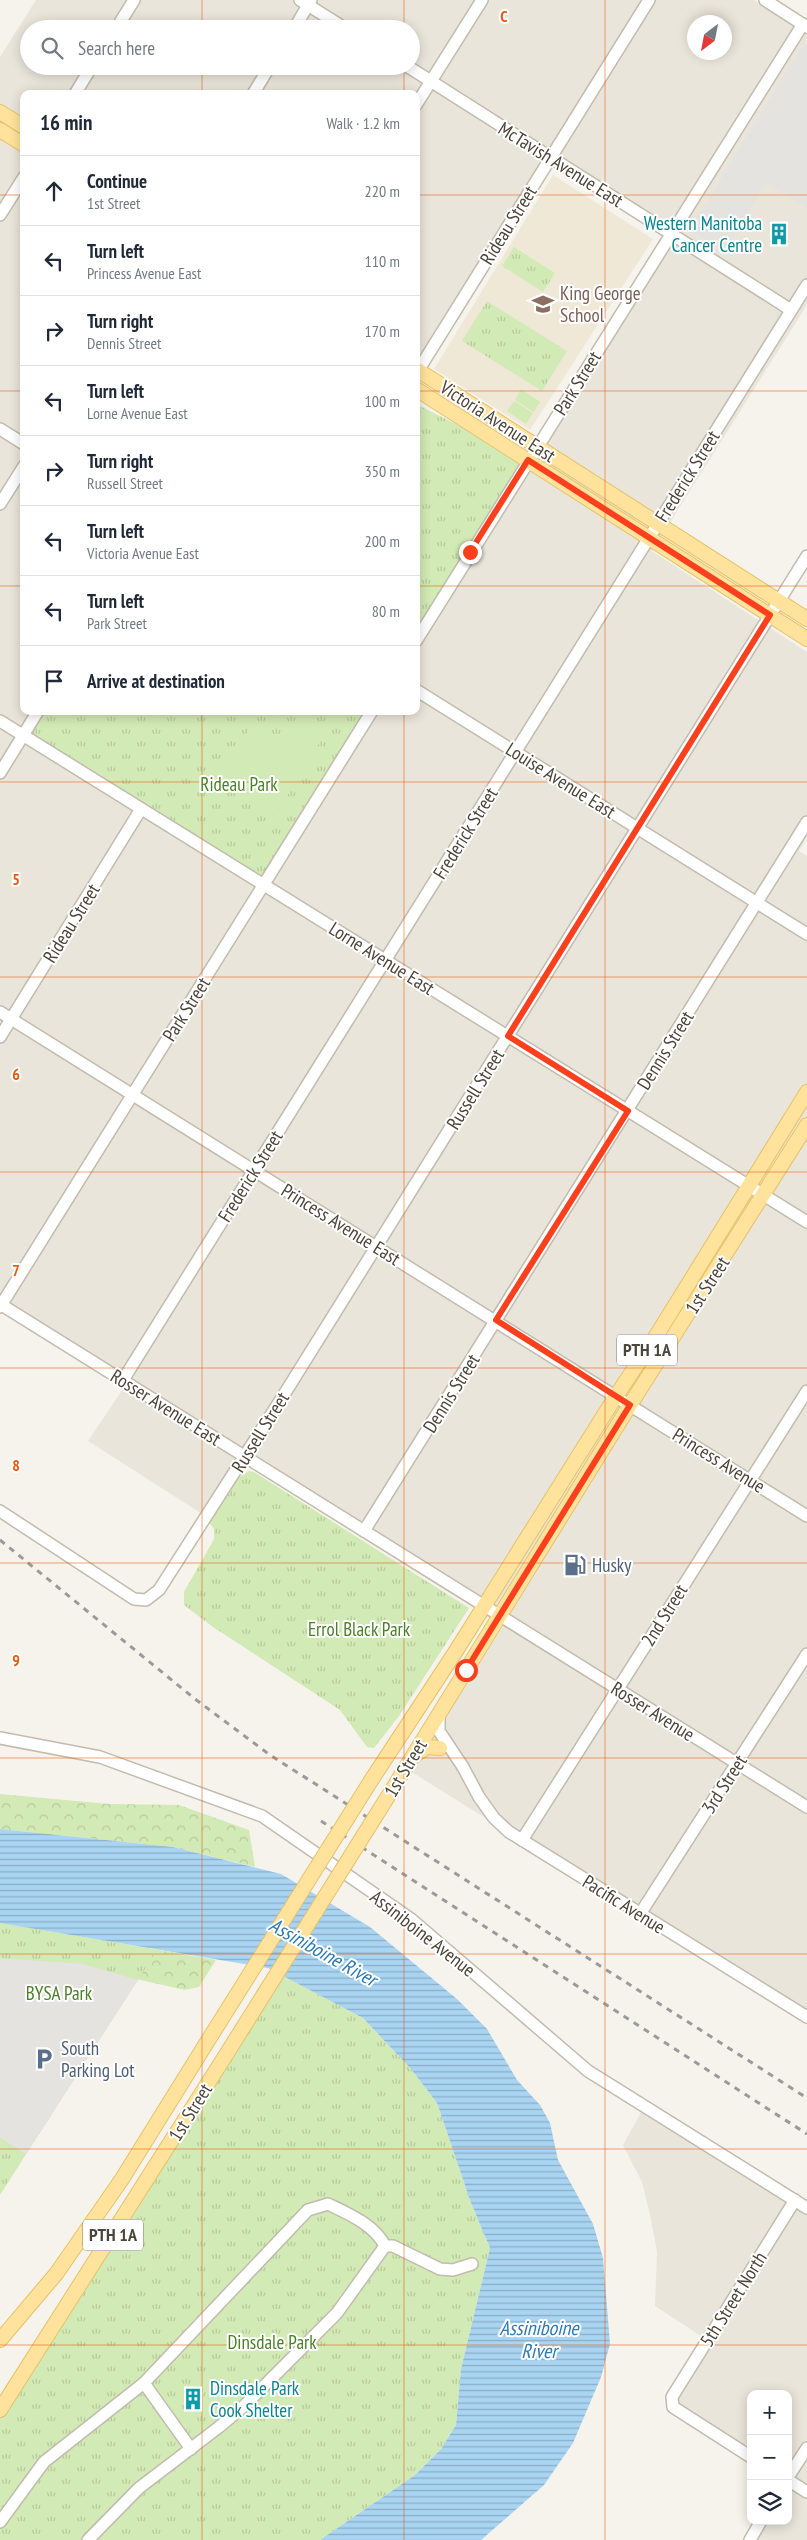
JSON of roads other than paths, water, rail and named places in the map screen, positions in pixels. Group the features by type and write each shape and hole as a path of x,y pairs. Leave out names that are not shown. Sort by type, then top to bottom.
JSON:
{"main road":[{"path":"0,112 20,124"},
{"path":"0,130 20,142"},
{"name":"Victoria Avenue East","path":"420,373 538,446 807,620"},
{"name":"Victoria Avenue East","path":"420,392 807,639"},
{"name":"1st Street","path":"0,2340 56,2274 117,2186 372,1779 456,1651 616,1396 658,1333 807,1092"},
{"name":"1st Street","path":"0,2410 224,2058 630,1405 764,1196 807,1125"},
{"path":"424,1737 419,1723 441,1685 456,1651"},
{"path":"409,1761 427,1747 440,1748"}],"street":[{"path":"122,20 134,0"},
{"path":"420,99 482,0"},
{"name":"Rideau Street","path":"420,366 648,0"},
{"path":"765,0 805,26"},
{"path":"298,20 307,2 333,20"},
{"name":"Park Street","path":"420,635 528,460 805,26"},
{"path":"77,90 87,75"},
{"path":"255,90 265,75"},
{"name":"McTavish Avenue East","path":"420,75 791,310"},
{"path":"0,215 20,183"},
{"name":"Frederick Street","path":"123,1380 807,285"},
{"path":"0,429 20,442"},
{"path":"0,504 20,472"},
{"name":"Russell Street","path":"0,1511 129,1596 142,1601 151,1598 159,1590 245,1456 508,1036 636,827 807,556"},
{"name":"Louise Avenue East","path":"420,692 807,934"},
{"path":"0,773 36,715"},
{"name":"Park Street","path":"0,1305 134,1094 369,715"},
{"name":"Lorne Avenue East","path":"0,721 807,1222"},
{"name":"Rideau Street","path":"0,1037 141,810"},
{"name":"Dennis Street","path":"364,1531 807,822"},
{"name":"Princess Avenue East","path":"0,1012 630,1405"},
{"name":"Rosser Avenue East","path":"0,1305 484,1606"},
{"name":"2nd Street","path":"522,1840 807,1391"},
{"name":"Princess Avenue","path":"630,1405 807,1516"},
{"name":"Rosser Avenue","path":"484,1606 807,1807"},
{"name":"3rd Street","path":"640,1914 807,1654"},
{"name":"Pacific Avenue","path":"441,1709 438,1718 439,1731 464,1767 485,1807 502,1826 807,2017"},
{"name":"Pacific Avenue","path":"424,1737 464,1767"},
{"name":"Assiniboine Avenue","path":"0,1738 100,1757 262,1816 411,1919 588,2071 807,2208"},
{"name":"5th Street North","path":"747,2453 673,2407 672,2397 795,2200"},
{"path":"0,2522 44,2462 144,2383 308,2210 328,2204 344,2212 380,2236 385,2246"},
{"path":"385,2246 393,2246 440,2269 452,2270 472,2264"},
{"path":"88,2540 139,2488 245,2405 337,2312 385,2246"},
{"path":"144,2383 191,2449"},
{"path":"792,2472 807,2448"},
{"path":"789,2480 807,2492"},
{"path":"750,2540 759,2525"}],"water":[{"name":"Assiniboine River","path":"0,1829 173,1847 281,1874 370,1927 457,1999 487,2029 517,2080 540,2105 550,2123 558,2160 593,2224 603,2258 610,2344 601,2377 573,2443 544,2485 481,2540 320,2540 415,2475 441,2449 456,2425 461,2369 490,2248 471,2203 437,2103 411,2069 363,2018 268,1968 0,1923"}],"railway":[{"path":"0,1540 195,1699 270,1755 807,2098"},
{"path":"321,1821 807,2134"}],"place":[{"name":"Western Manitoba Cancer Centre","path":"779,234"},
{"name":"King George School","path":"543,304"},
{"name":"Husky","path":"575,1565"},
{"name":"South Parking Lot","path":"44,2059"},
{"name":"Dinsdale Park Cook Shelter","path":"193,2399"}],"park label":[{"name":"Rideau Park","path":"239,784"},
{"name":"Errol Black Park","path":"359,1629"},
{"name":"BYSA Park","path":"59,1993"},
{"name":"Dinsdale Park","path":"272,2342"}]}
